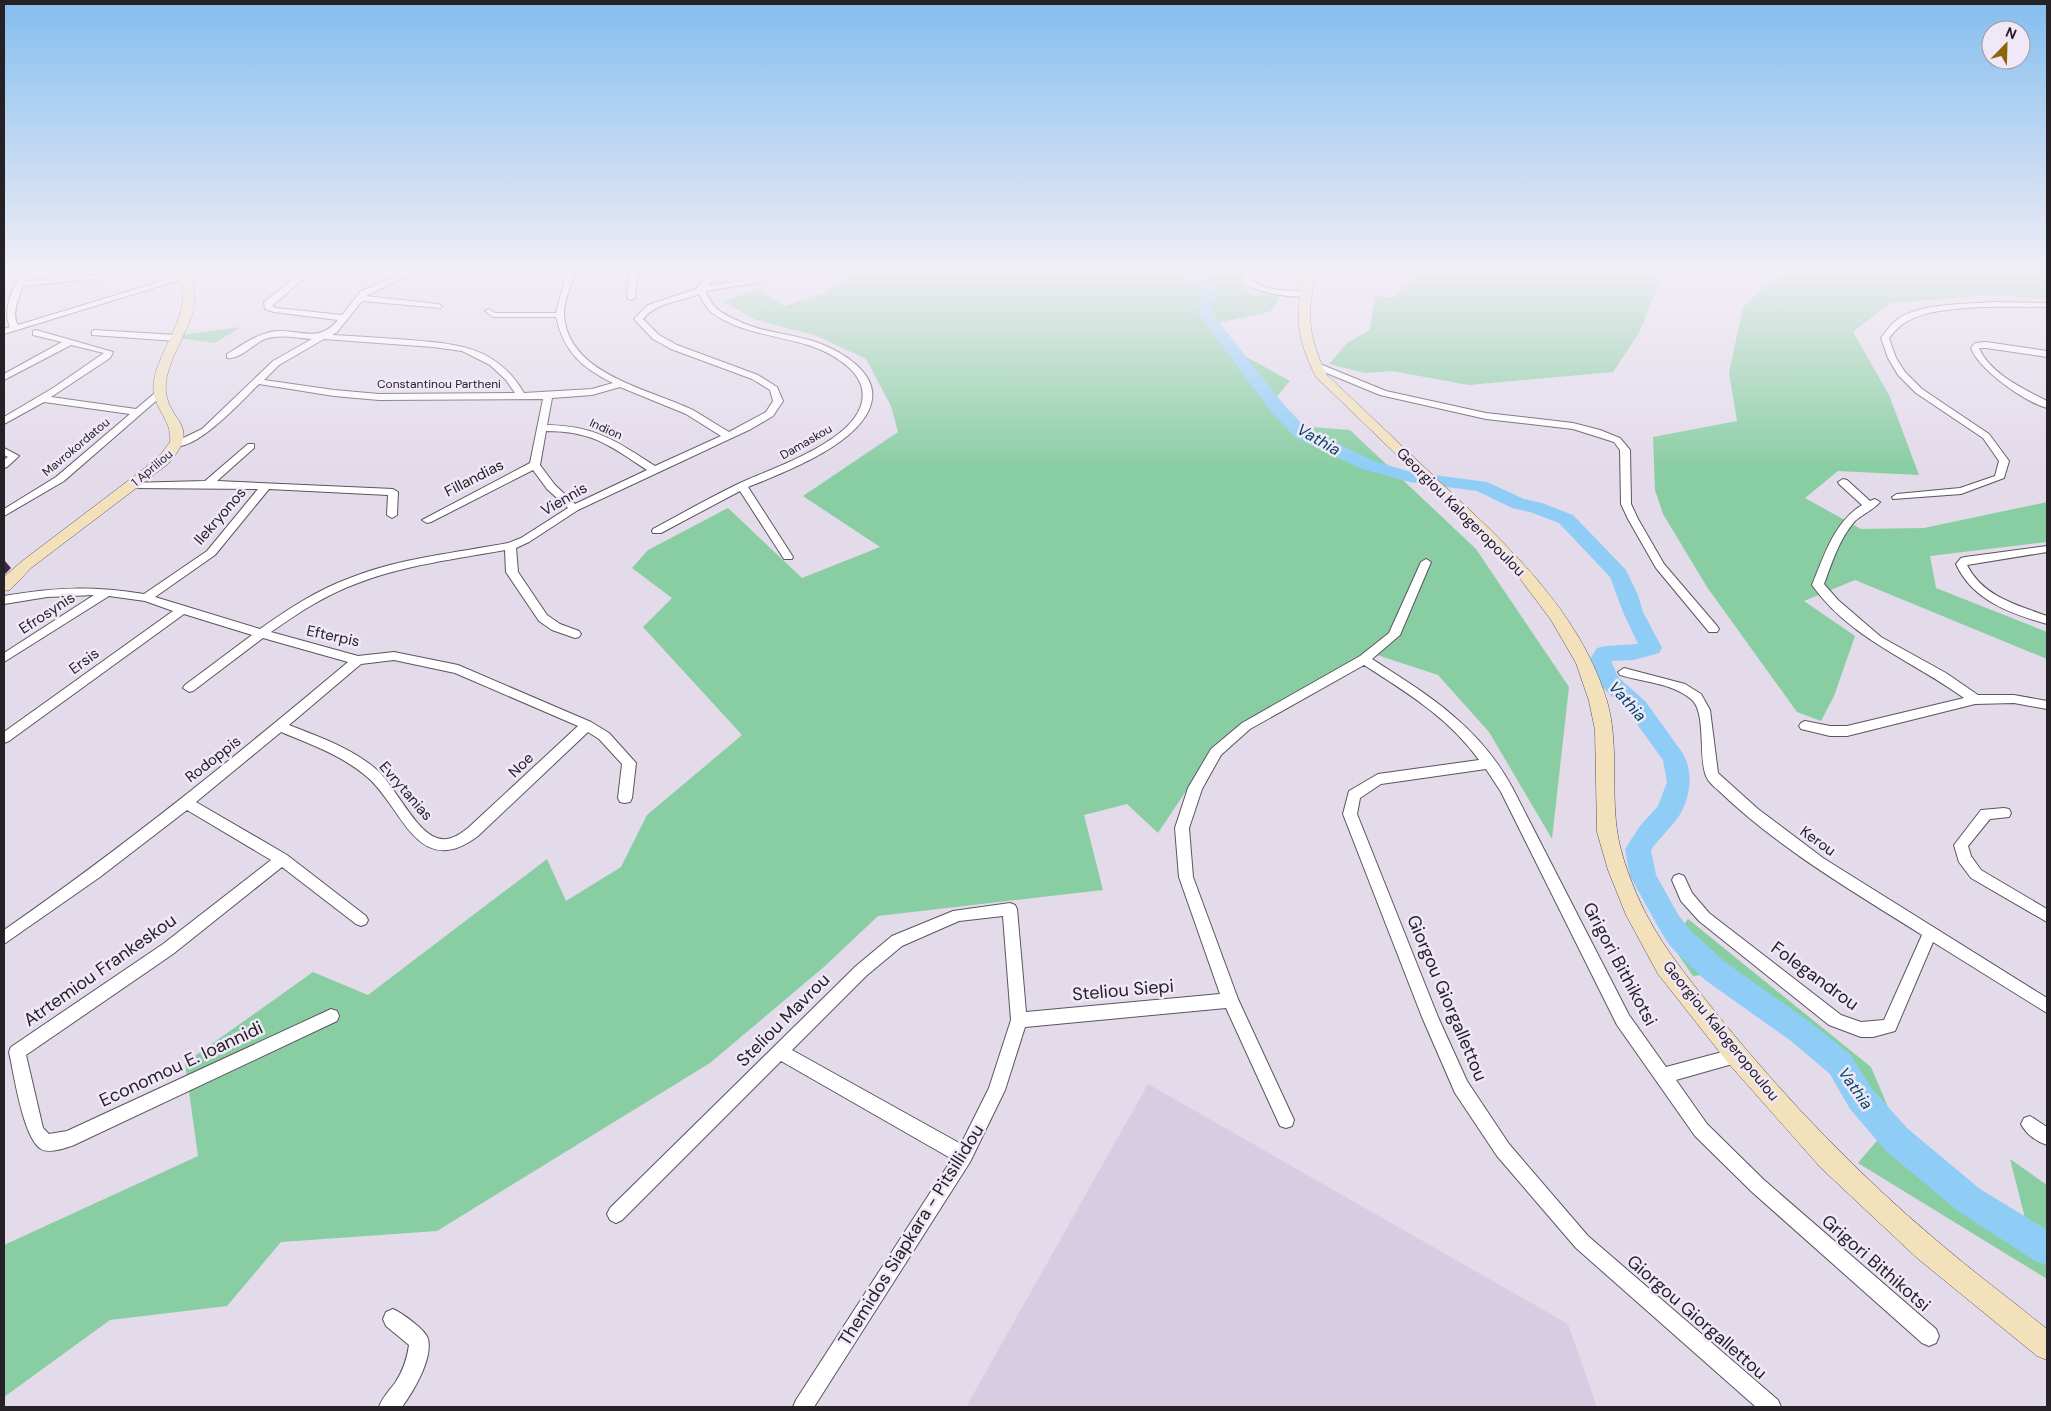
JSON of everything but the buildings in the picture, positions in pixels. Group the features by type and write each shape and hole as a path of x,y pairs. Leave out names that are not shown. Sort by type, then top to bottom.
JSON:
{"street":[{"path":"4,421 45,399 83,374 107,356 109,352 50,337"},
{"path":"157,337 176,338 162,372 159,394"},
{"path":"230,356 264,337"},
{"path":"318,337 369,339 469,350 481,355 504,371 522,397"},
{"path":"178,444 205,431 276,363 322,337"},
{"path":"566,337 568,344 590,367 621,384 690,413 728,436"},
{"name":"Viennis","path":"189,688 320,596 354,580 390,568 510,546 525,540 574,508 748,427 770,414 778,401 774,389 755,377 674,347 656,337"},
{"name":"Damaskou","path":"657,531 742,486 785,469 816,453 844,434 864,413 870,395 864,379 854,367 813,344 785,337"},
{"name":"Georgiou Kalogeropoulou","path":"1303,337 1316,365 1331,387 1431,480 1520,569 1557,617 1584,663 1598,701 1604,730 1607,832 1618,870 1636,916 1666,967 1737,1056 1830,1159 1926,1249 2047,1346"},
{"path":"1886,337 1901,373 1919,391 1986,436 2004,461 1999,478 1961,491 1898,497"},
{"path":"4,377 69,342"},
{"path":"2047,354 1986,345 1978,345 1975,348 1976,353 1994,372 2017,389 2047,405"},
{"path":"1316,365 1392,395 1486,416 1573,426 1597,432 1617,440 1625,450 1626,504 1633,519 1660,566 1713,629"},
{"name":"Constantinou Partheni","path":"256,381 334,393 379,397 548,396 592,392 621,384"},
{"name":"Mavrokordatou","path":"4,513 60,479 159,394"},
{"name":"1 Apriliou","path":"4,586 26,565 163,461 178,444 179,436 159,394"},
{"path":"548,396 535,465 551,487 574,508"},
{"path":"45,399 138,412"},
{"name":"Indion","path":"541,428 566,428 587,432 605,439 654,470"},
{"path":"208,484 251,446"},
{"path":"4,465 14,456 7,452"},
{"name":"Fillandias","path":"427,520 535,465"},
{"path":"1843,482 1872,504 1860,510 1842,528 1818,585 1840,608 1877,640 1942,676 1975,700"},
{"path":"133,484 266,486"},
{"name":"Ilekryonos","path":"146,598 211,553 266,486 393,492 392,515"},
{"path":"742,486 788,557"},
{"path":"510,546 512,572 543,618 556,627 575,634"},
{"path":"2047,549 1965,560 1961,564 1965,576 1986,594 2000,602 2047,620"},
{"path":"1286,1120 1230,1000 1186,877 1182,828 1195,788 1216,752 1246,726 1364,659 1394,635 1426,562"},
{"name":"Efterpis","path":"4,600 46,592 107,592 146,598 262,635 358,660 394,656 458,669 587,725 604,736 629,763 626,798"},
{"name":"Efrosynis","path":"4,658 107,592"},
{"name":"Ersis","path":"4,738 184,610"},
{"name":"Grigori Bithikotsi","path":"1364,659 1427,700 1461,729 1490,763 1506,789 1623,1020 1701,1130 1758,1186 1929,1336"},
{"name":"Rodoppis","path":"4,938 85,881 281,726 358,660"},
{"name":"Kerou","path":"1624,672 1681,687 1697,697 1704,710 1712,775 1722,786 1818,862 2047,1006"},
{"path":"1806,726 1830,731 1846,731 1975,700 2014,698 2047,705"},
{"name":"Noe","path":"478,828 587,725"},
{"name":"Evrytanias","path":"281,726 346,754 372,773 385,786 396,805 416,829 432,843 448,845 462,841 478,828"},
{"name":"Giorgou Giorgallettou","path":"1490,763 1378,779 1354,796 1350,814 1430,1017 1460,1087 1503,1150 1576,1235 1762,1404"},
{"path":"185,802 282,859 361,920"},
{"path":"2004,813 1986,814 1961,844 1964,858 1976,874 2047,916"},
{"name":"Atrtemiou Frankeskou","path":"46,1143 36,1132 17,1052 168,949 282,859"},
{"name":"Folegandrou","path":"1679,880 1686,897 1704,917 1835,1020 1850,1028 1869,1031 1889,1026 1930,933"},
{"name":"Themidos Siapkara - Pitsillidou","path":"803,1407 964,1156 997,1090 1019,1020 1010,909"},
{"name":"Steliou Mavrou","path":"616,1214 861,971 897,941 958,915 1010,909"},
{"name":"Steliou Siepi","path":"1019,1020 1230,1000"},
{"name":"Economou E. Ioannidi","path":"46,1143 68,1139 331,1016"},
{"path":"780,1052 964,1156"},
{"path":"1662,1076 1737,1056"},
{"path":"2030,1124 2047,1137"},
{"path":"389,1407 405,1388 417,1364 419,1341 393,1319"}],"shaded area":[{"path":"1148,1084 1568,1324 1597,1407 966,1407"}],"green space":[{"path":"179,337 225,337 215,343 178,338"},
{"path":"819,337 1218,337 1221,343 1290,381 1277,396 1297,426 1350,430 1476,549 1569,687 1552,839 1489,732 1438,675 1368,652 1220,740 1158,833 1127,804 1084,815 1103,890 878,916 825,966 710,1063 437,1231 281,1242 227,1306 110,1320 4,1397 4,1245 198,1156 185,1063 313,972 368,995 547,859 566,901 621,867 647,815 742,735 643,627 672,598 632,568 648,550 728,508 802,578 880,547 803,496 898,432 891,406 866,359"},
{"path":"1358,337 1636,337 1613,372 1469,385 1392,371 1365,373 1329,364 1347,343"},
{"path":"1737,337 1856,337 1889,395 1919,475 1838,471 1805,498 1861,529 1924,528 2047,502 2047,542 1930,556 1936,588 2047,632 2047,659 1855,580 1804,601 1855,636 1834,696 1821,721 1797,712 1707,587 1663,514 1655,490 1653,437 1737,421 1729,373"},
{"path":"1688,919 1871,1067 1899,1133 2026,1222 2010,1159 2047,1185 2047,1279 1858,1163 1881,1136 1826,1065 1725,972 1693,976 1671,944"}],"waterway":[{"name":"Vathia","path":"1223,337 1279,410 1301,433 1368,465 1410,477 1438,480"},
{"name":"Vathia","path":"1438,480 1447,482"},
{"name":"Vathia","path":"1447,482 1481,486 1519,504 1535,507 1566,519 1619,574 1633,612 1651,648 1634,653 1605,653 1600,661 1609,681 1637,707 1674,758 1679,782 1669,811 1649,833 1638,849 1643,876 1670,924 1681,939 1715,971 1801,1032 1840,1064 1861,1099 1897,1140 1969,1200 2047,1249"}]}
